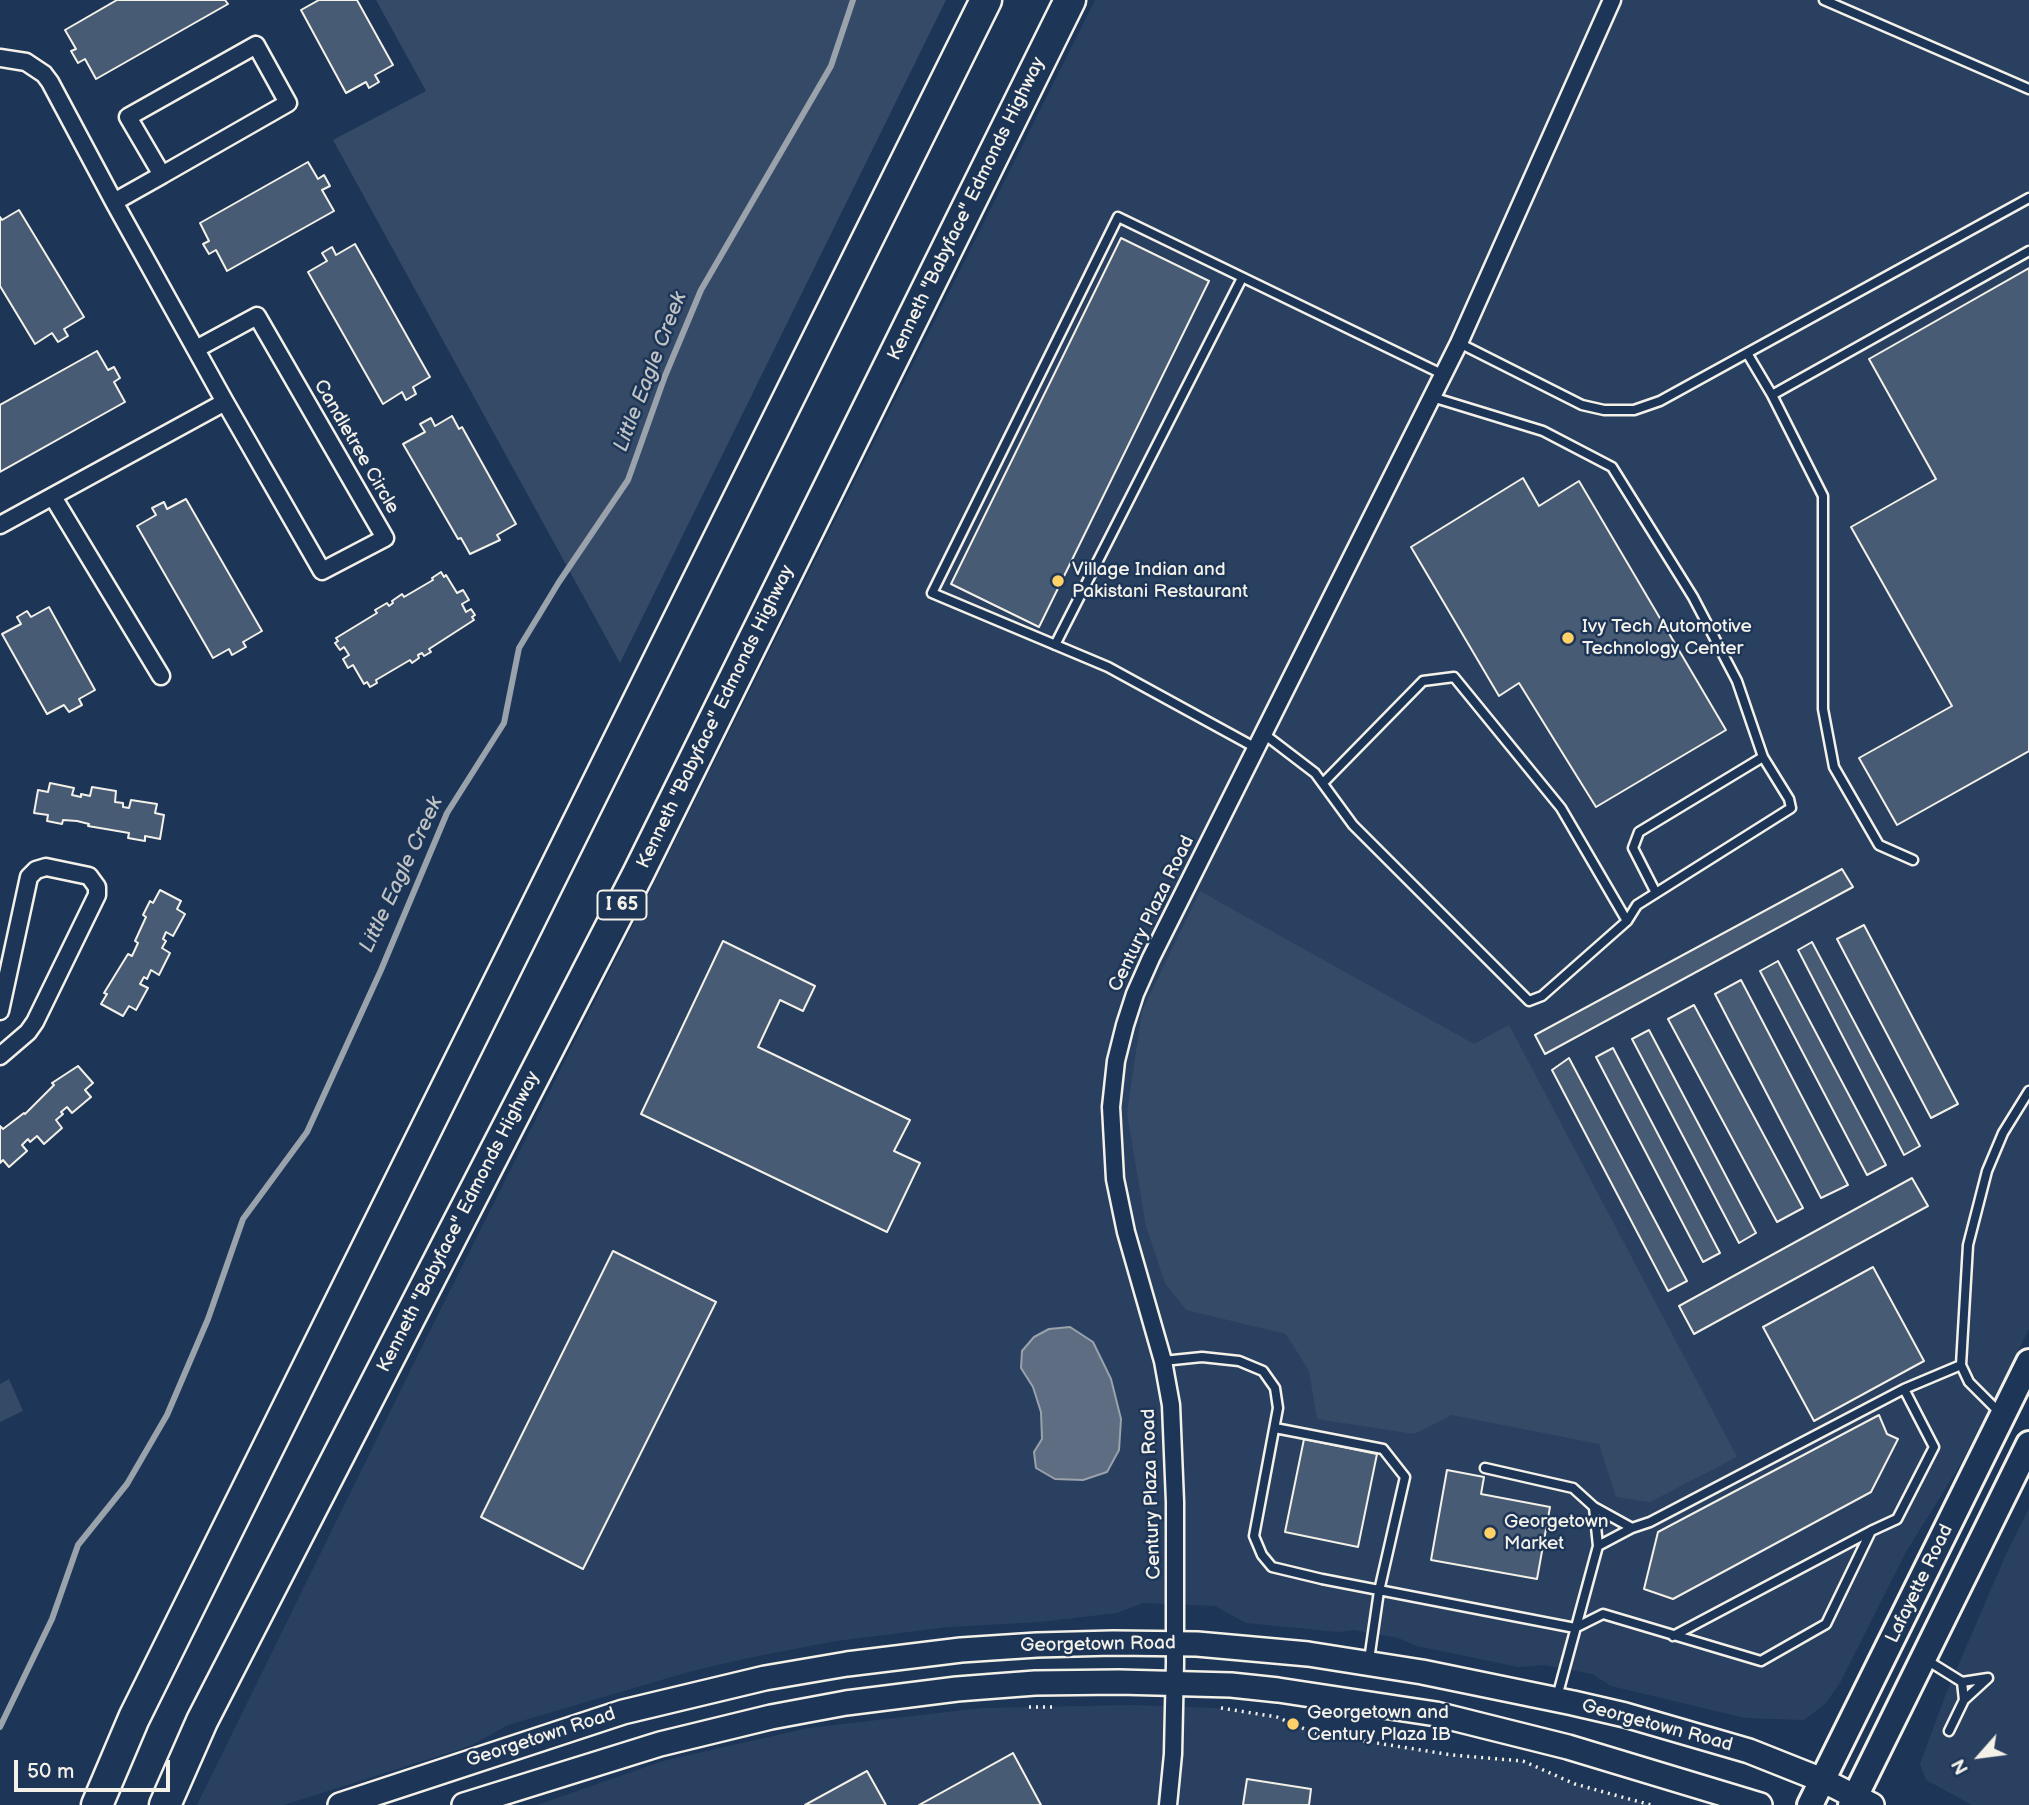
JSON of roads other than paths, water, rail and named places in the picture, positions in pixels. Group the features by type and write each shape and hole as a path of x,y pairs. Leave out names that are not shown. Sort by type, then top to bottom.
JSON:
{"highway":[{"path":"97,1805 134,1718 986,0"},
{"name":"Kenneth \"Babyface\" Edmonds Highway","path":"165,1805 202,1721 638,874 1070,0"}],"main road":[{"name":"Lafayette Road","path":"1810,1805 2029,1362"},
{"name":"Lafayette Road","path":"1859,1802 1923,1658 2029,1444"},
{"name":"Georgetown Road","path":"340,1805 623,1712 765,1678 872,1661 998,1647 1175,1644 1262,1648 1368,1663 1557,1700 1686,1732 1749,1751 1822,1780 1859,1802"},
{"name":"Georgetown Road","path":"464,1805 660,1744 771,1717 846,1703 957,1689 1074,1682 1175,1683 1278,1690 1436,1714 1568,1747 1760,1805"}],"street":[{"name":"Century Plaza Road","path":"1168,1805 1175,1683 1175,1488 1171,1405 1163,1361 1126,1232 1115,1179 1111,1118 1116,1061 1128,1012 1139,985 1459,343 1612,0"},
{"path":"114,202 162,175 288,103 256,45 128,117 162,175"},
{"name":"Candletree Circle","path":"0,58 26,62 44,74 225,402 322,571 385,538 257,316 196,349"},
{"path":"0,525 225,402"},
{"path":"53,497 161,676"},
{"path":"0,1011 25,885 31,873 49,867 89,876 97,887 97,895 35,1022 28,1032 0,1056"}],"lane":[{"path":"1824,0 2029,89"},
{"path":"1459,343 1582,405 1604,410 1634,410 1660,401 2029,198"},
{"path":"1432,397 1543,431 1612,467 1693,597 1737,681 1763,757 1789,799 1791,808 1637,905 1627,921 1542,996 1528,1001 1353,825 1315,773 1260,741 1108,667 932,593 1118,217 1444,374"},
{"path":"1773,395 2029,251"},
{"path":"1055,645 1242,278"},
{"path":"1747,353 1773,395 1823,496 1823,709 1834,766 1880,845 1913,860"},
{"path":"1323,783 1423,681 1454,677 1562,808 1627,921"},
{"path":"1656,893 1633,848 1639,832 1763,757"},
{"path":"2003,1416 1974,1388 1961,1365 1968,1245 1979,1195 2003,1133 2029,1091"},
{"path":"1163,1361 1202,1357 1239,1361 1263,1371 1275,1388 1278,1408 1254,1536 1262,1555 1272,1567 1574,1629 1604,1614 1761,1661 1826,1624 1871,1531"},
{"path":"1598,1546 1650,1522 1904,1389 1961,1365"},
{"path":"1673,1636 1897,1519 1934,1447 1904,1389"},
{"path":"1275,1428 1383,1448 1405,1477 1379,1591 1368,1663"},
{"path":"1485,1468 1573,1488 1594,1507 1632,1528"},
{"path":"1557,1700 1598,1546 1594,1507"},
{"path":"1923,1658 1962,1682 1988,1678 1964,1700 1949,1731"},
{"path":"1962,1682 1964,1700"}],"waterway":[{"name":"Little Eagle Creek","path":"0,1727 52,1619 78,1545 127,1484 167,1415 208,1319 243,1219 307,1132 381,970 447,813 504,723 519,648 559,582 628,480 665,376 701,290 831,66 853,0"}],"place":[{"name":"Village Indian and Pakistani Restaurant","path":"1058,581"},
{"name":"Ivy Tech Automotive Technology Center","path":"1568,638"},
{"name":"Georgetown Market","path":"1490,1533"},
{"name":"Georgetown and Century Plaza IB","path":"1293,1724"}]}
